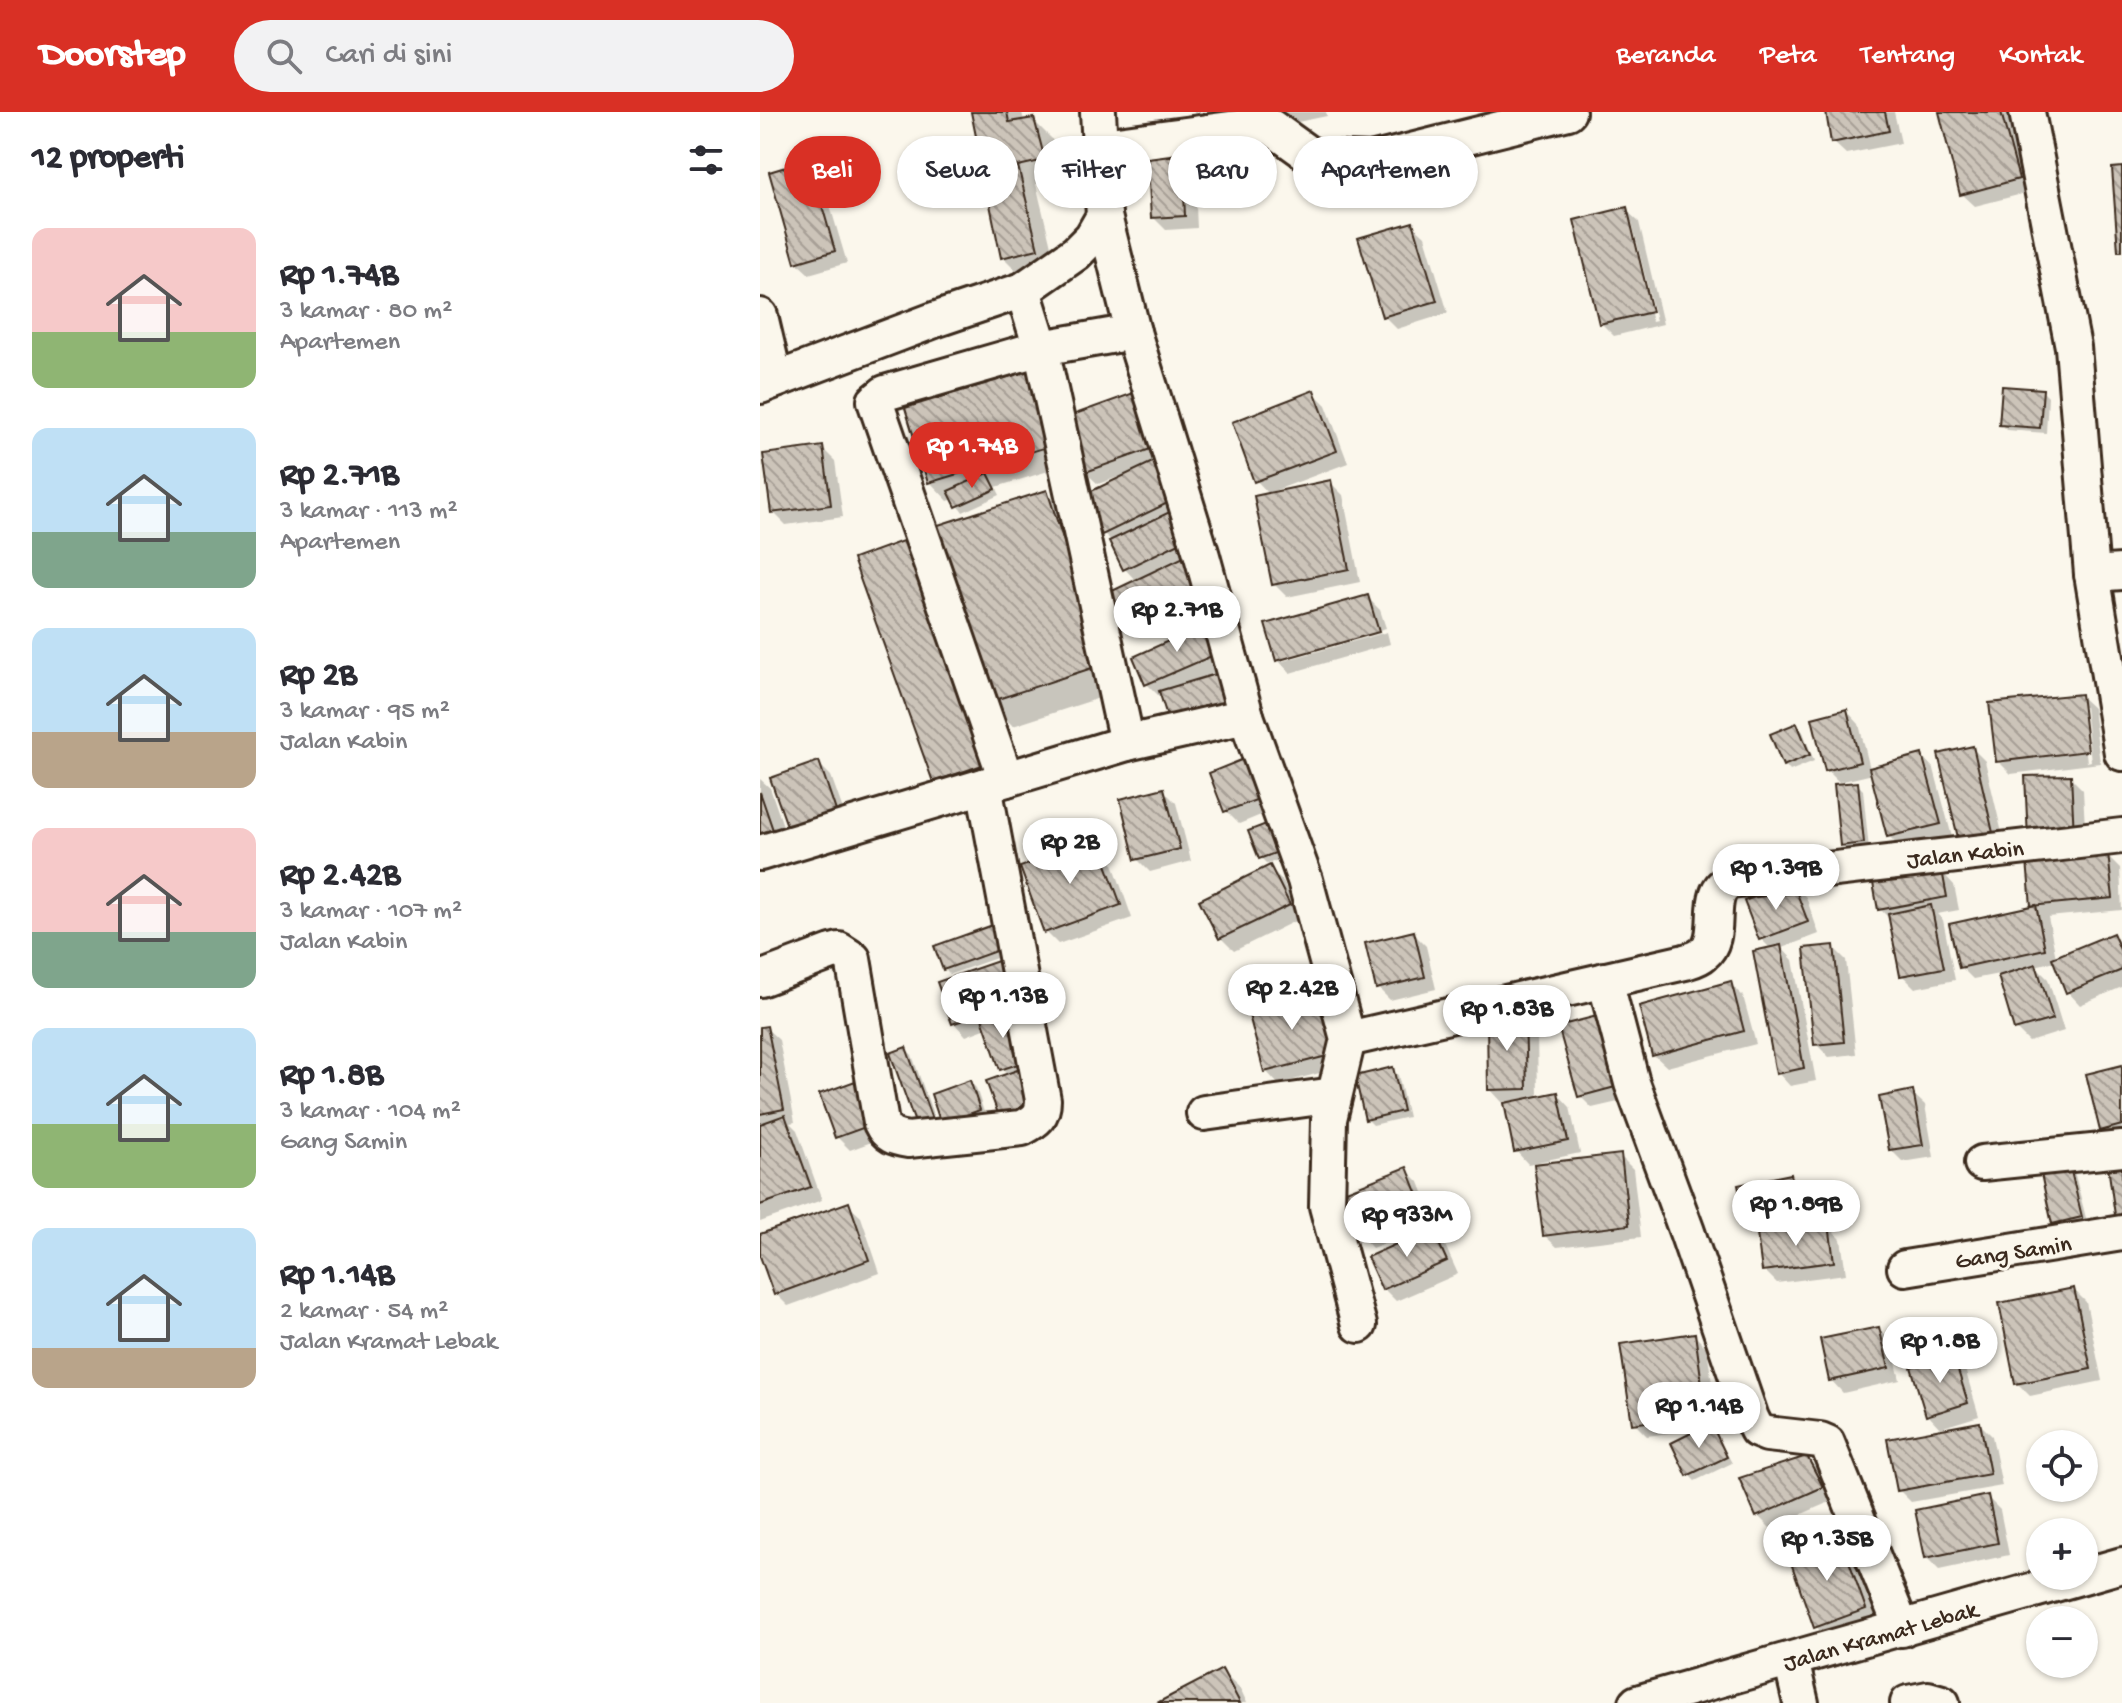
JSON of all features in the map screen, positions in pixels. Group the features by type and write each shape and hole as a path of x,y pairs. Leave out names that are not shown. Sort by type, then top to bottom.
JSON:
{"street":[{"path":"1098,112 1101,136"},
{"path":"1152,139 1260,125 1271,127 1320,159 1371,161 1568,112"},
{"path":"2027,112 2073,347 2107,573 2122,753"},
{"path":"1104,208 1133,332 1198,542 1246,716 1305,880 1348,1039 1329,1119 1327,1206 1359,1325"},
{"path":"760,316 767,383 1023,290 1076,253 1092,237 1104,216"},
{"path":"1023,290 1041,348 1127,743"},
{"path":"760,979 839,950 853,959 881,1123 895,1138 908,1140 1022,1128 1042,1114 1043,1100 995,782 875,401 885,393 1041,348 1133,332"},
{"path":"760,853 1127,743 1246,716"},
{"name":"Jalan Kabin","path":"1348,1039 1685,962 1703,955 1714,941 1717,892 1722,885 1731,881 2122,836"},
{"path":"1605,980 1632,1083 1751,1418 1757,1430 1767,1434 1827,1443 1902,1629"},
{"path":"1204,1113 1334,1095"},
{"path":"1982,1163 2122,1149"},
{"name":"Gang Samin","path":"1905,1268 2122,1233"},
{"name":"Jalan Kramat Lebak","path":"1637,1703 2122,1565"},
{"path":"1791,1660 1801,1703"},
{"path":"1908,1703 1928,1699 1942,1703"}],"building":[{"path":"971,112 1007,112 1009,122 1034,118 1039,136 1034,136 1034,162 1018,166 1018,136 976,136"},
{"path":"1826,112 1885,112 1889,131 1831,143"},
{"path":"1939,112 2001,112 2019,179 1960,195"},
{"path":"1168,147 1168,208 1185,208 1185,216 1151,218 1152,148"},
{"path":"1018,166 1038,249 1001,258 991,208 1018,208"},
{"path":"2122,167 2122,251 2118,251 2112,168"},
{"path":"784,168 784,208 823,208 835,251 795,263 769,172"},
{"path":"1627,207 1652,312 1599,324 1574,220"},
{"path":"1413,222 1437,301 1382,317 1358,238"},
{"path":"1028,371 1050,446 928,483 905,408"},
{"path":"2002,386 2043,389 2040,428 1999,425"},
{"path":"1142,390 1162,445 1083,473 1064,418"},
{"path":"1314,390 1337,451 1254,482 1232,422"},
{"path":"823,446 831,505 771,513 763,454"},
{"path":"1165,456 1184,495 1102,535 1083,495"},
{"path":"988,473 996,489 956,507 948,491"},
{"path":"1331,480 1349,569 1272,585 1254,496"},
{"path":"1047,490 1104,664 986,703 929,528"},
{"path":"1178,508 1192,537 1123,570 1109,541"},
{"path":"908,539 988,763 933,782 853,559"},
{"path":"1192,553 1209,587 1126,626 1110,592"},
{"path":"1368,595 1379,632 1276,661 1265,624"},
{"path":"1208,623 1221,652 1145,685 1133,657"},
{"path":"1229,670 1241,709 1171,729 1159,691"},
{"path":"2081,694 2088,751 1996,762 1989,703"},
{"path":"1847,709 1860,762 1825,771 1812,718"},
{"path":"1797,723 1810,755 1783,766 1770,734"},
{"path":"1973,746 1994,837 1960,846 1938,754"},
{"path":"1256,754 1272,794 1224,812 1209,773"},
{"path":"1922,754 1941,824 1887,837 1869,768"},
{"path":"819,761 838,817 790,834 770,778"},
{"path":"2071,775 2074,836 2028,839 2025,776"},
{"path":"1858,782 1864,843 1840,846 1834,784"},
{"path":"1164,788 1180,849 1135,860 1120,799"},
{"path":"760,792 773,830 760,835"},
{"path":"1279,819 1289,848 1259,859 1248,831"},
{"path":"1097,840 1121,905 1044,933 1020,867"},
{"path":"2108,853 2113,898 2031,906 2027,861"},
{"path":"1270,865 1290,905 1219,939 1199,900"},
{"path":"1942,870 1947,897 1878,910 1873,883"},
{"path":"1793,883 1808,922 1759,940 1744,901"},
{"path":"1931,905 1944,968 1900,976 1888,914"},
{"path":"2036,905 2045,949 1959,968 1949,924"},
{"path":"998,923 1007,947 943,970 934,946"},
{"path":"1414,931 1425,977 1376,989 1365,943"},
{"path":"2113,933 2122,954 2122,970 2066,993 2052,958"},
{"path":"1781,945 1804,1068 1776,1074 1753,951"},
{"path":"1834,945 1844,1042 1814,1045 1804,948"},
{"path":"998,961 1014,1002 952,1024 937,982"},
{"path":"2036,964 2053,1019 2014,1030 1998,976"},
{"path":"1731,981 1744,1031 1652,1056 1639,1006"},
{"path":"1319,993 1335,1054 1264,1072 1248,1011"},
{"path":"1005,1010 1024,1062 1000,1070 982,1018"},
{"path":"1601,1015 1619,1086 1578,1097 1558,1026"},
{"path":"1525,1016 1527,1089 1488,1090 1487,1017"},
{"path":"767,1026 784,1109 760,1114 760,1027"},
{"path":"906,1047 935,1128 919,1134 890,1053"},
{"path":"2122,1065 2122,1125 2100,1131 2086,1074"},
{"path":"1393,1067 1403,1111 1365,1120 1355,1076"},
{"path":"1020,1069 1037,1115 1003,1127 986,1081"},
{"path":"858,1080 874,1124 835,1138 819,1094"},
{"path":"970,1080 980,1110 941,1124 931,1094"},
{"path":"1913,1090 1923,1145 1889,1150 1879,1097"},
{"path":"1558,1092 1568,1141 1514,1152 1504,1103"},
{"path":"785,1115 811,1187 760,1205 760,1124"},
{"path":"1621,1154 1629,1225 1543,1236 1534,1164"},
{"path":"2122,1157 2122,1221 2116,1222 2107,1159"},
{"path":"1407,1167 1424,1210 1358,1236 1341,1193"},
{"path":"2070,1167 2082,1217 2052,1224 2041,1174"},
{"path":"1791,1174 1799,1212 1746,1223 1738,1185"},
{"path":"849,1202 869,1260 774,1295 760,1256 760,1234"},
{"path":"1829,1224 1834,1262 1762,1271 1757,1234"},
{"path":"1432,1228 1447,1261 1382,1290 1367,1257"},
{"path":"2074,1288 2091,1369 2015,1384 1999,1303"},
{"path":"1879,1327 1889,1368 1829,1381 1820,1339"},
{"path":"1695,1333 1706,1414 1632,1424 1620,1344"},
{"path":"1953,1354 1968,1403 1926,1416 1911,1367"},
{"path":"1980,1422 1990,1474 1897,1491 1887,1439"},
{"path":"1711,1423 1727,1457 1687,1476 1671,1443"},
{"path":"1807,1456 1823,1487 1756,1517 1739,1478"},
{"path":"1988,1495 1998,1543 1925,1558 1915,1510"},
{"path":"1841,1539 1866,1609 1814,1628 1789,1557"},
{"path":"1222,1669 1240,1703 1157,1703"}]}
